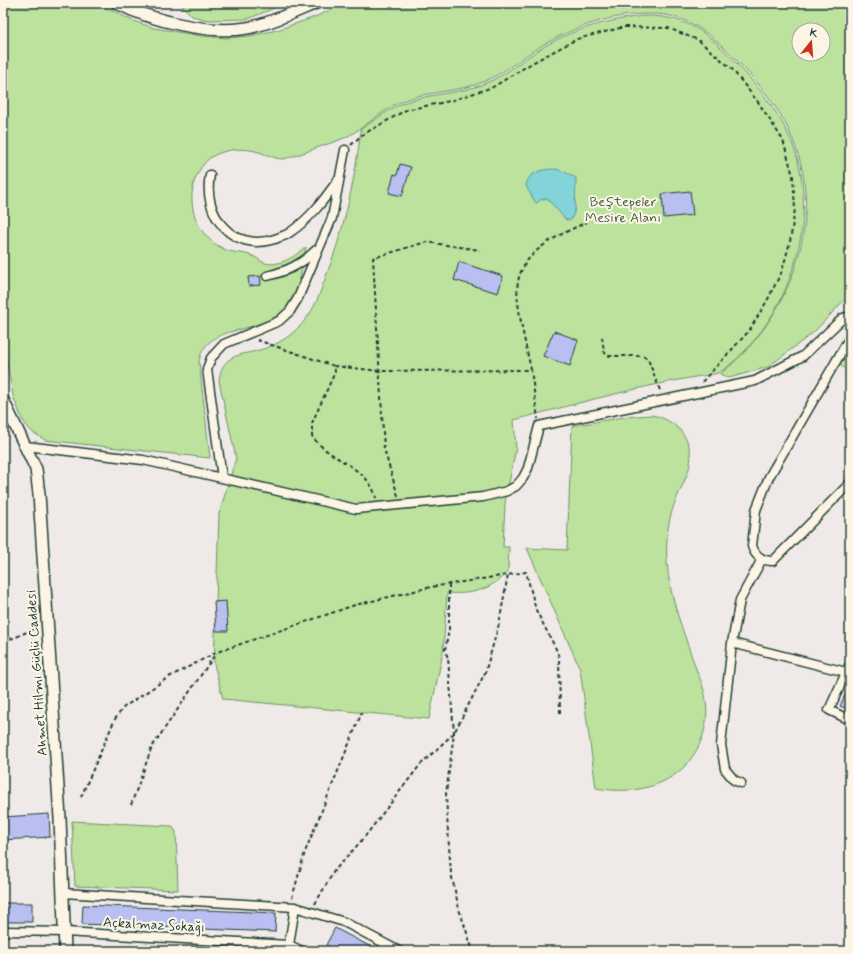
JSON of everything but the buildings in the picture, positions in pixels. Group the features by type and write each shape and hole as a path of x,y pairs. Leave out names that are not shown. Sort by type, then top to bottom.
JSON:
{"street":[{"path":"117,3 161,20 206,29 247,28 316,3"},
{"path":"222,478 207,369 210,358 216,350 224,344 279,321 290,311 298,298 332,218 345,150"},
{"path":"210,175 208,187 209,200 217,218 224,228 233,236 252,242 268,241 288,234 317,209 340,178"},
{"path":"267,276 287,271 305,261 320,247"},
{"path":"26,446 143,460 356,509 483,497 507,491 516,486 523,478 528,468 539,426 690,396 755,381 803,356 843,318 850,316"},
{"path":"850,337 769,477 756,510 752,546 754,551 762,559 773,561 850,483"},
{"name":"Ahmet Hilmi Güçlü Caddesi","path":"3,400 36,469 39,494 64,893 65,951"},
{"path":"741,783 729,775 725,769 721,745 732,643 740,600 762,559"},
{"path":"732,643 846,672"},
{"path":"850,664 829,710 850,720"},
{"path":"64,893 292,906 344,922 399,951"},
{"path":"289,948 292,906"},
{"name":"Açkalmaz Sokağı","path":"3,931 65,932 289,948 302,951"}],"path":[{"path":"345,150 362,135 406,110 450,101 493,87 532,63 577,39 624,27 668,28 698,40 731,68 758,102 783,140 793,176 795,209 790,242 782,271 768,301 749,330 690,396"},
{"path":"539,426 531,370 517,293 521,272 534,254 558,235 587,222"},
{"path":"400,505 384,449 372,258 426,242 480,250"},
{"path":"244,336 334,366 380,371 531,370"},
{"path":"602,337 604,352 608,356 643,356 648,359 664,401"},
{"path":"334,366 335,372 312,423 311,432 318,443 362,474 372,486 377,507"},
{"path":"81,797 115,719 124,707 169,677 217,652 355,605 449,584 526,572 536,610 559,657 560,713"},
{"path":"310,911 334,871 363,839 420,765 454,733 485,673 499,624 508,574"},
{"path":"449,584 449,630 445,650 448,658 454,733 446,794 449,849 451,873 459,909 473,951"},
{"path":"3,640 14,638 47,622"},
{"path":"131,805 152,747 217,652"},
{"path":"292,906 305,852 362,712"}],"green space":[{"path":"3,3 98,3 131,20 154,28 202,36 227,38 249,36 277,30 315,17 345,3 850,3 850,294 814,332 768,367 729,378 720,374 744,352 765,327 782,299 795,268 803,236 806,204 802,171 793,140 783,119 769,98 728,51 698,27 676,17 650,14 622,16 608,19 567,33 541,46 506,70 483,82 464,88 405,100 388,109 346,137 295,156 280,159 255,151 241,149 220,153 213,156 203,165 193,187 193,211 203,232 212,241 225,250 246,254 265,263 271,264 287,260 306,247 298,285 288,306 277,316 251,327 224,334 213,340 204,348 199,361 210,458 45,440 31,431 23,421 13,396 3,340"},
{"path":"180,3 286,3 248,19 208,20 192,16"},
{"name":"Beştepeler Mesire Alanı","path":"644,16 673,19 696,28 707,35 727,53 752,81 773,108 790,138 799,167 803,197 802,228 796,259 785,289 771,317 753,342 732,363 718,373 640,388 514,420 516,448 505,503 503,547 509,547 508,571 495,583 480,590 464,593 447,593 443,652 429,719 223,699 214,664 219,514 236,458 219,381 221,372 224,365 234,357 269,347 287,338 301,325 312,310 332,261 343,224 356,167 361,129 388,111 406,102 476,87 493,80 552,42 577,31 603,23"},
{"path":"850,347 850,373 840,365"},
{"path":"651,415 661,417 677,427 688,443 690,452 688,472 671,514 667,538 667,562 668,576 674,603 705,693 707,711 706,721 701,741 691,759 677,773 658,784 648,787 628,790 607,790 596,788 580,669 527,548 567,550 572,426 624,417"},
{"path":"72,821 172,826 176,832 178,890 75,886"}],"water":[{"path":"556,169 576,178 575,210 571,220 566,220 547,198 540,200 537,203 535,202 526,186 527,181 533,174 542,170"}]}
